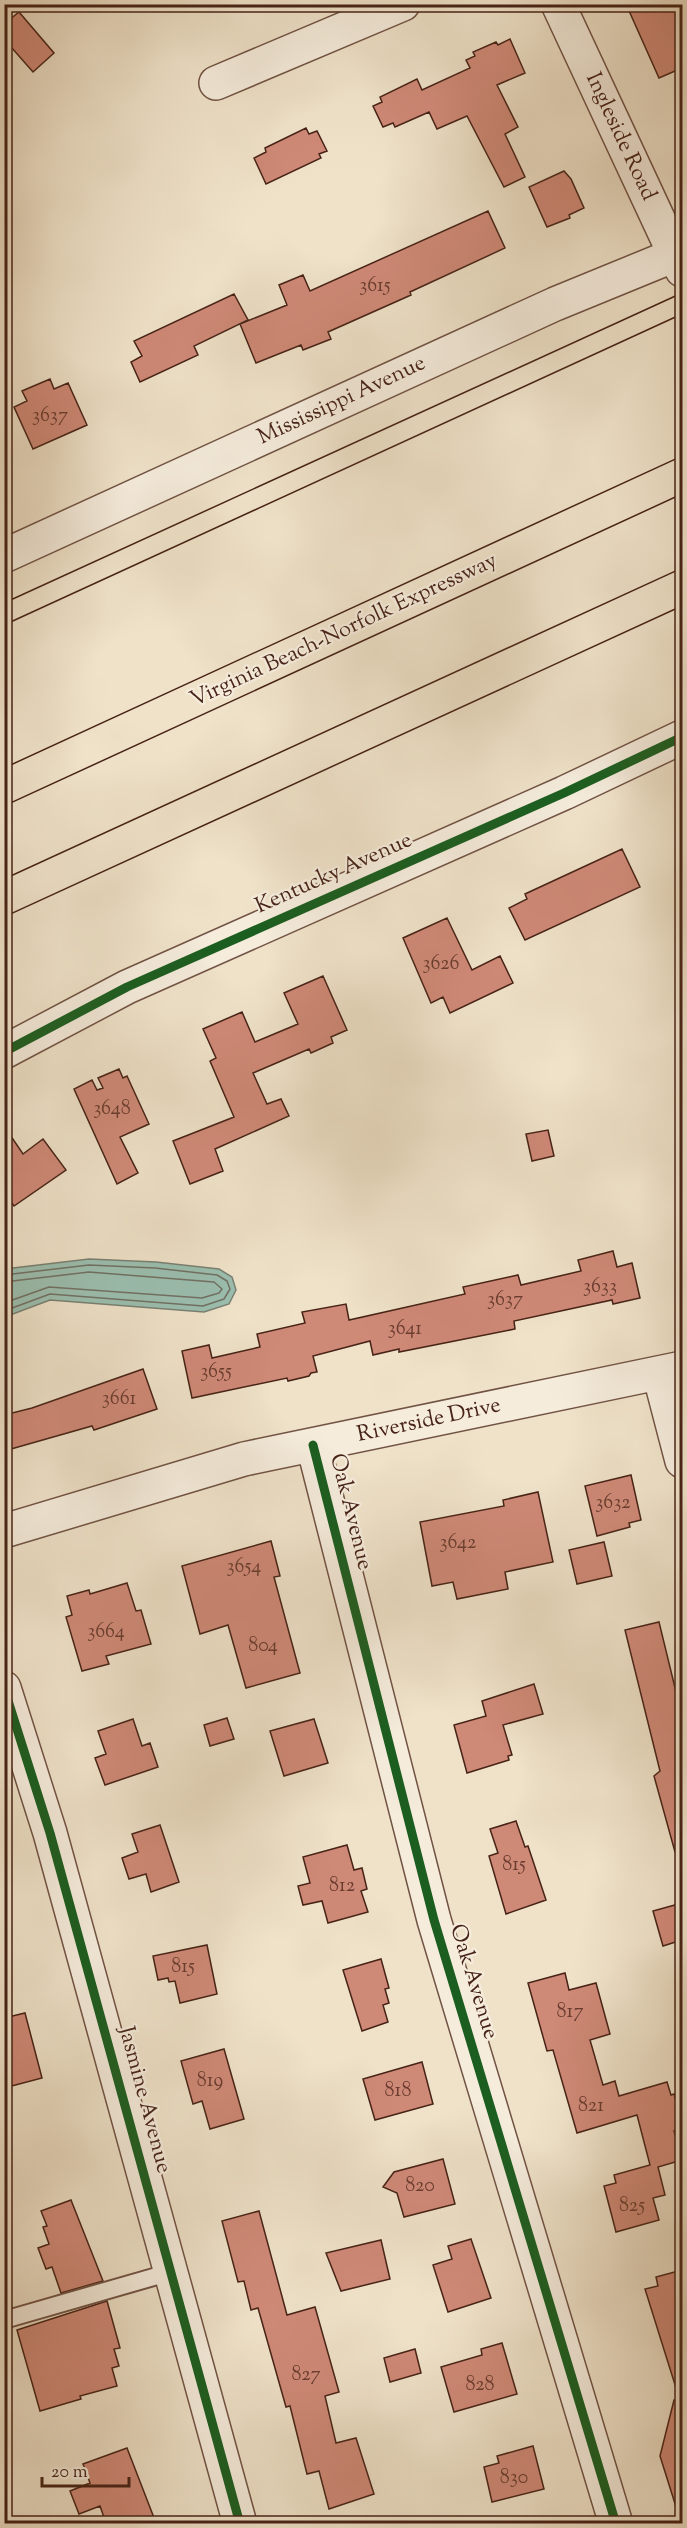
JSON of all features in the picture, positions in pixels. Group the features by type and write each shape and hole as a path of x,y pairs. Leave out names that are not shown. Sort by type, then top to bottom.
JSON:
{"highway":[{"name":"Virginia Beach-Norfolk Expressway","path":"4,787 679,477"},
{"path":"4,898 682,587"}],"street":[{"path":"216,83 403,4"},
{"name":"Ingleside Road","path":"558,4 680,259"},
{"name":"Mississippi Avenue","path":"4,556 555,304 680,259"},
{"name":"Kentucky Avenue","path":"4,1052 127,987 564,793 682,737"},
{"path":"671,1371 682,1461"},
{"name":"Riverside Drive","path":"4,1531 244,1460 671,1371"},
{"name":"Oak Avenue","path":"313,1445 434,1920 616,2523"},
{"name":"Jasmine Avenue","path":"4,1688 50,1833 240,2523"}],"lane":[{"path":"4,2320 171,2272"}],"water":[{"path":"89,1259 156,1262 219,1269 232,1277 236,1290 229,1304 204,1312 50,1300 5,1317 5,1269"}],"building":[{"path":"626,4 682,4 682,68 659,78"},
{"path":"19,12 54,53 33,72 4,39 4,24"},
{"path":"510,39 525,73 497,85 518,127 505,134 525,177 504,187 467,116 437,129 429,112 395,127 393,123 383,127 373,106 382,102 380,97 417,79 422,90 470,68 466,60 475,56 473,52 496,42 498,45"},
{"path":"306,128 309,134 317,131 327,151 319,154 321,158 266,184 254,158 266,152 265,148"},
{"path":"564,171 571,179 584,208 569,215 570,218 547,227 529,187"},
{"path":"488,211 505,248 410,292 411,295 328,332 331,339 303,350 301,345 256,363 240,324 287,305 279,285 303,275 310,291"},
{"path":"234,294 248,320 194,346 198,355 140,382 131,362 142,356 134,341"},
{"path":"50,379 54,389 68,383 87,425 33,449 14,407 27,401 22,391"},
{"path":"622,849 640,887 525,940 509,908 527,899 525,894"},
{"path":"447,918 472,970 500,956 513,983 450,1013 443,997 431,1003 403,938"},
{"path":"323,976 347,1030 331,1037 333,1043 311,1053 309,1049 253,1073 267,1104 281,1099 289,1116 215,1149 223,1171 190,1184 173,1141 234,1117 210,1061 216,1058 203,1029 242,1012 255,1042 298,1024 284,993"},
{"path":"119,1069 123,1078 127,1076 149,1124 120,1137 138,1173 117,1184 74,1089 92,1080 97,1090 103,1088 98,1078"},
{"path":"4,1126 23,1154 43,1139 66,1170 14,1206 4,1192"},
{"path":"548,1130 554,1156 532,1161 526,1134"},
{"path":"613,1251 617,1267 632,1263 640,1298 613,1304 612,1300 514,1321 515,1329 399,1352 399,1349 373,1355 370,1341 313,1356 317,1372 309,1376 288,1381 287,1378 192,1398 182,1351 209,1345 212,1358 260,1347 257,1334 305,1323 302,1312 346,1304 349,1320 465,1294 463,1287 518,1275 521,1285 581,1271 578,1260"},
{"path":"143,1369 157,1409 94,1430 92,1426 4,1451 4,1415 32,1408"},
{"path":"631,1475 641,1520 629,1523 630,1527 597,1536 585,1486"},
{"path":"538,1492 553,1562 505,1572 508,1589 457,1599 453,1582 432,1586 420,1522 504,1506 503,1500"},
{"path":"271,1541 280,1576 274,1577 300,1673 246,1688 228,1625 200,1634 182,1566"},
{"path":"604,1542 612,1576 577,1584 569,1550"},
{"path":"127,1583 136,1611 141,1610 151,1644 106,1656 109,1664 82,1671 66,1617 72,1615 67,1596 89,1590 90,1594"},
{"path":"659,1622 682,1708 682,1851 675,1852 654,1776 660,1771 625,1630"},
{"path":"534,1684 543,1714 503,1725 512,1755 508,1756 509,1760 467,1773 454,1725 486,1716 482,1701"},
{"path":"227,1718 234,1739 210,1746 204,1725"},
{"path":"133,1719 142,1746 150,1743 158,1767 105,1785 95,1758 106,1754 98,1731"},
{"path":"314,1719 328,1763 284,1776 270,1731"},
{"path":"516,1821 525,1847 528,1846 546,1900 506,1914 489,1856 498,1853 490,1829"},
{"path":"160,1825 179,1882 151,1892 146,1874 129,1879 122,1858 138,1852 132,1834"},
{"path":"347,1845 354,1870 362,1868 367,1889 361,1891 368,1912 328,1923 322,1901 303,1905 298,1886 310,1883 303,1857"},
{"path":"682,1903 682,1940 663,1946 653,1911"},
{"path":"207,1945 217,1994 180,2003 175,1981 169,1982 168,1978 158,1980 153,1956"},
{"path":"381,1959 389,1988 385,1989 389,2003 383,2005 388,2022 362,2031 343,1970"},
{"path":"565,1973 569,1990 596,1983 610,2034 590,2040 603,2085 615,2081 619,2096 667,2082 671,2095 674,2094 682,2122 682,2128 674,2131 682,2160 658,2167 665,2195 653,2198 659,2220 616,2232 604,2186 616,2183 614,2175 650,2165 637,2115 577,2133 553,2050 547,2051 528,1983"},
{"path":"25,2013 42,2078 4,2088 4,2018"},
{"path":"224,2049 244,2119 210,2129 202,2101 193,2104 181,2061"},
{"path":"422,2062 433,2104 375,2120 363,2079"},
{"path":"443,2159 455,2204 404,2217 397,2193 383,2187 394,2172"},
{"path":"71,2200 103,2281 61,2293 52,2267 46,2269 38,2248 49,2244 43,2227 47,2226 41,2211"},
{"path":"259,2211 287,2315 315,2307 339,2392 325,2396 336,2443 356,2438 374,2494 329,2509 319,2471 307,2474 290,2406 286,2407 258,2308 251,2310 244,2281 238,2282 222,2221"},
{"path":"471,2239 491,2298 448,2312 433,2265 452,2259 448,2246"},
{"path":"381,2240 390,2279 341,2291 326,2253"},
{"path":"682,2270 682,2387 676,2388 645,2289 658,2286 656,2277"},
{"path":"107,2301 120,2348 114,2349 119,2366 112,2368 117,2386 80,2396 81,2399 40,2411 17,2330"},
{"path":"502,2343 517,2394 454,2412 441,2367 482,2355 481,2349"},
{"path":"415,2349 421,2373 390,2382 384,2358"},
{"path":"674,2400 682,2401 682,2510 677,2510 660,2456"},
{"path":"533,2446 544,2489 492,2502 484,2467 499,2463 497,2456"},
{"path":"127,2448 156,2523 106,2523 100,2506 79,2514 70,2491 90,2483 83,2464"}],"tram line":[{"path":"4,603 682,293"},
{"path":"4,625 682,314"}],"cycle path":[{"path":"4,1052 127,987 564,793 682,737"},
{"path":"313,1445 434,1920 616,2524"},
{"path":"4,1688 50,1833 240,2524"}]}
